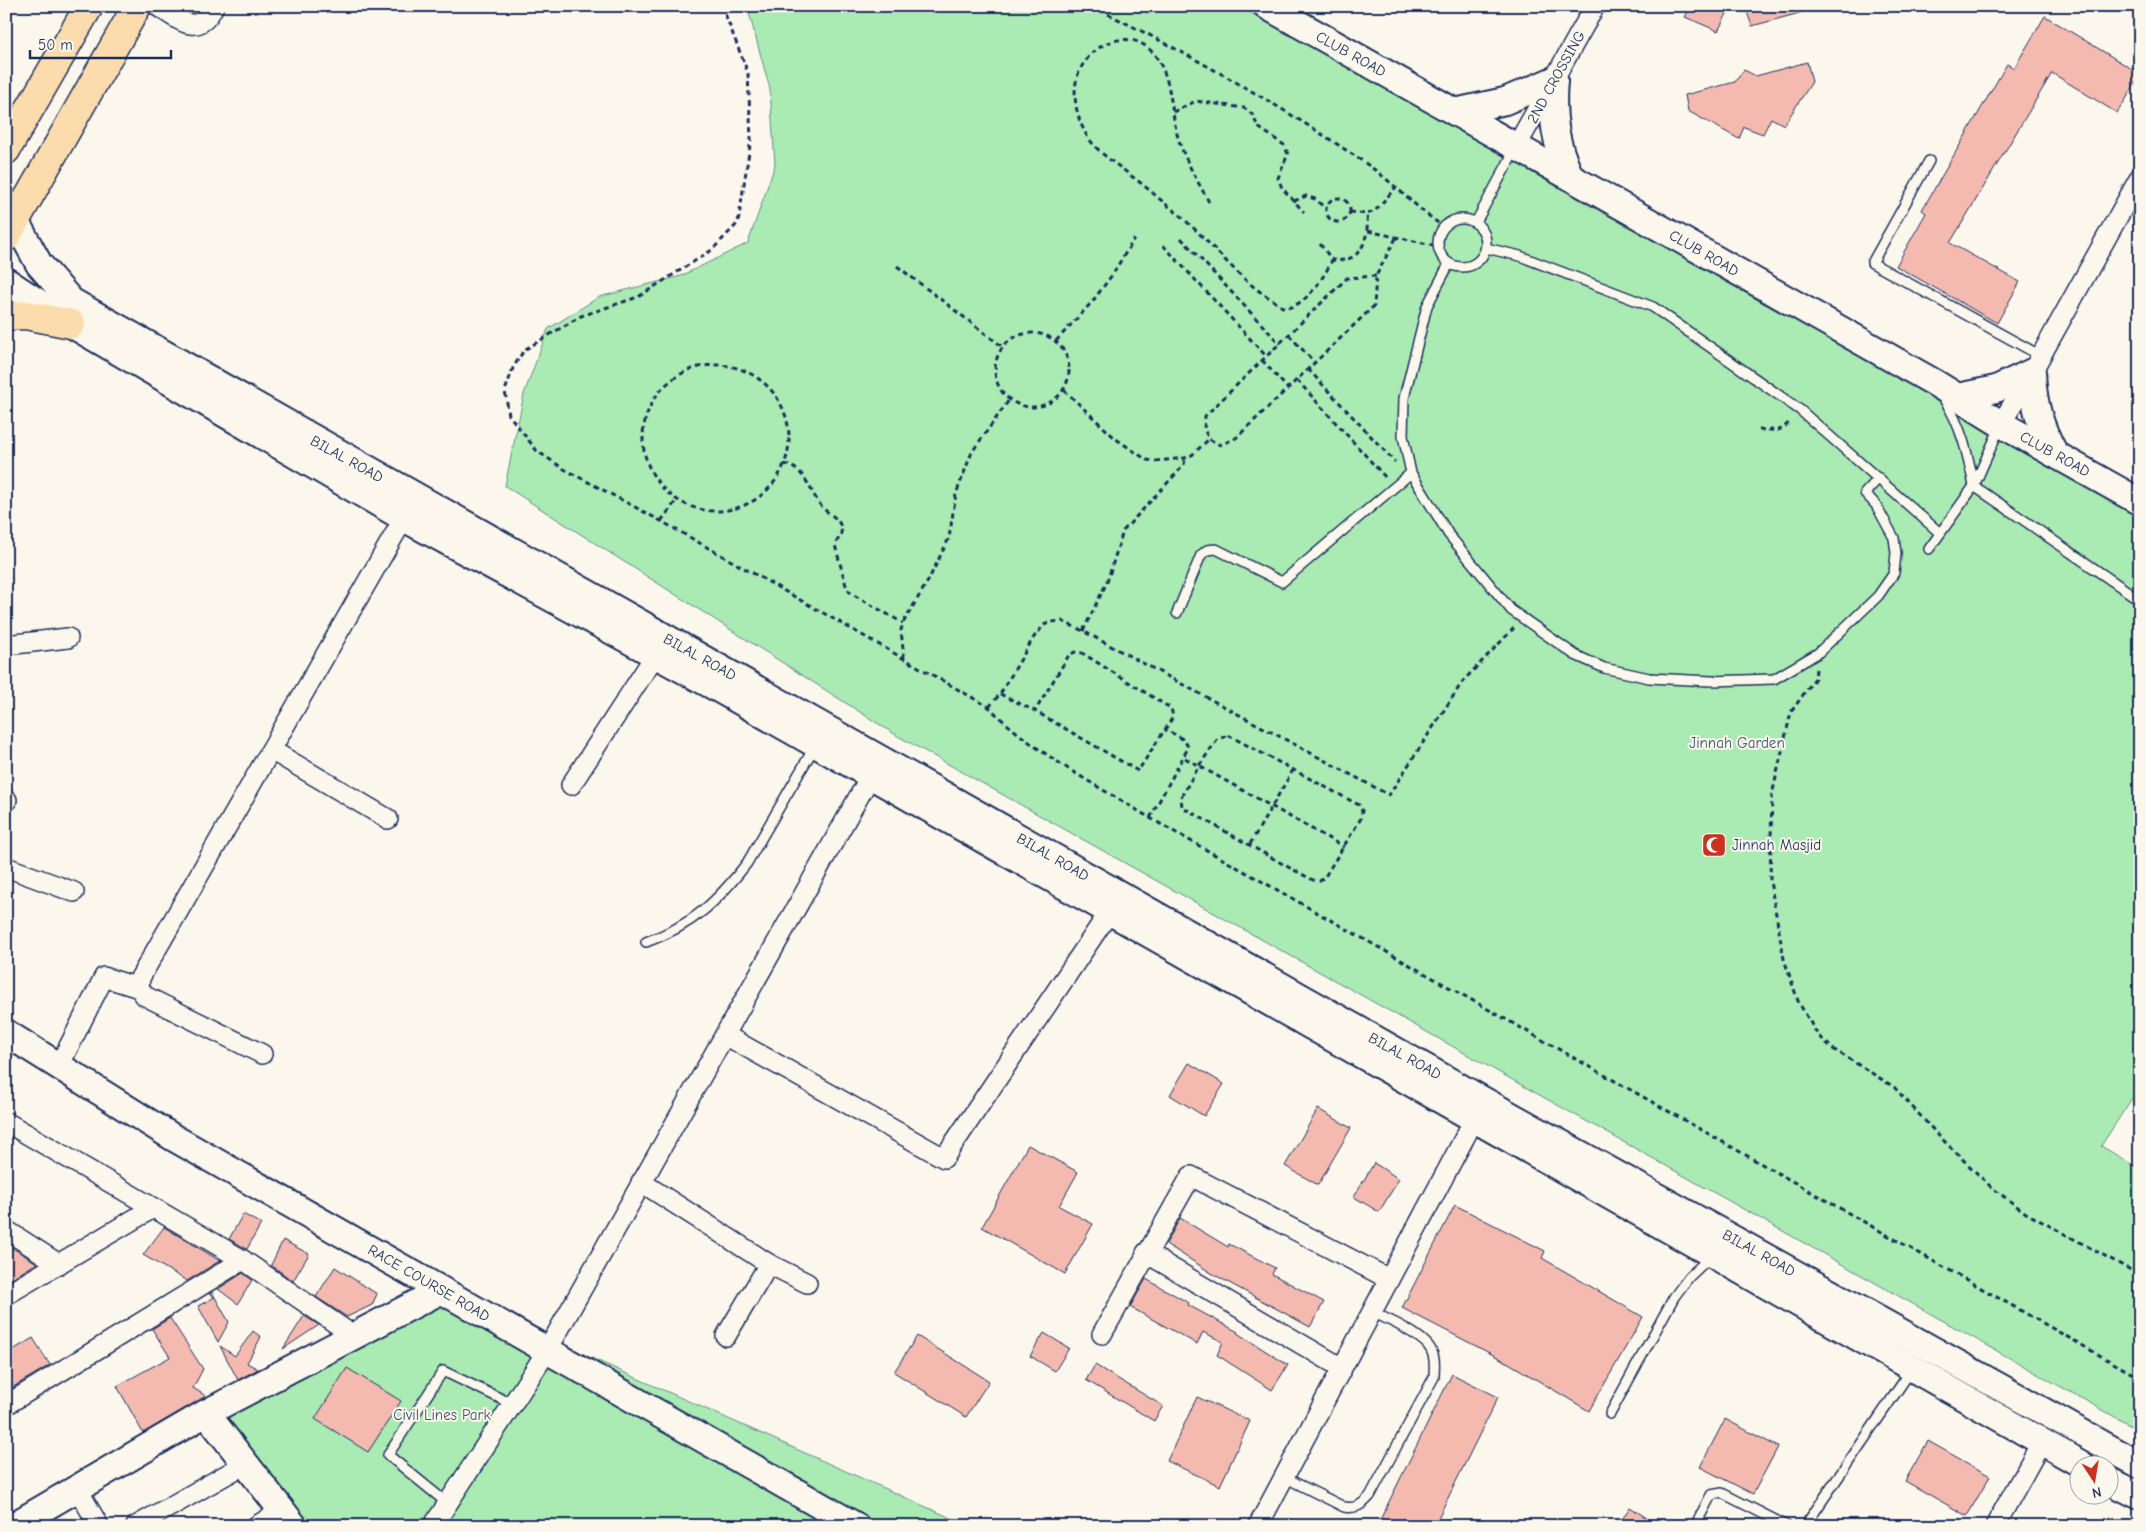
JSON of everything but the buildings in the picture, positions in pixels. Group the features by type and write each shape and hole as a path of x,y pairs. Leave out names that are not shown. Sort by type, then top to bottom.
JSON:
{"main road":[{"path":"6,150 89,6"},
{"path":"9,222 137,6"},
{"name":"CLUB ROAD","path":"1267,6 1935,383 2001,424 2140,502"},
{"path":"1455,112 1505,101 1554,80 1552,105 1554,130 1560,154 1570,176"},
{"name":"BILAL ROAD","path":"9,222 39,264 71,301 1455,1084 2140,1465"},
{"name":"BILAL ROAD","path":"6,281 71,324 404,518 656,654 871,775 2068,1457"},
{"path":"6,316 26,315 71,324"},
{"path":"1958,397 1996,389 2036,364"},
{"path":"2036,364 2033,394 2037,415 2044,435 2055,454"},
{"name":"RACE COURSE ROAD","path":"6,1034 174,1138 856,1526"},
{"path":"13,1526 206,1413 440,1291"},
{"path":"206,1413 288,1518"},
{"path":"2118,1485 2140,1496"}],"street":[{"path":"157,6 188,25 201,24 209,17 214,6"},
{"name":"2ND CROSSING","path":"1516,147 1595,6"},
{"path":"2001,424 2140,177"},
{"path":"139,988 140,978 404,518"},
{"path":"6,645 68,638"},
{"path":"571,785 656,654"},
{"path":"271,750 388,819"},
{"path":"433,1526 547,1351 871,775"},
{"path":"6,867 74,892"},
{"path":"725,1035 944,1158 1110,911"},
{"path":"59,1066 104,977 139,988 145,996 262,1054"},
{"path":"1258,1526 1475,1118"},
{"path":"6,1122 243,1260 354,1336"},
{"path":"1102,1334 1191,1176 1390,1279"},
{"path":"641,1182 769,1264 807,1283"},
{"path":"6,1295 153,1208"},
{"path":"6,1230 59,1264"},
{"path":"1146,1253 1342,1368"},
{"path":"6,1405 243,1260"},
{"path":"726,1336 769,1264"},
{"path":"1995,1526 2041,1443"},
{"path":"136,1526 245,1464"},
{"path":"77,1488 99,1526"},
{"path":"256,1526 288,1518"}],"lane":[{"path":"1476,222 1516,147"},
{"path":"1929,161 1872,263 2036,364"},
{"path":"1462,218 1476,222 1483,229 1486,238 1486,248 1481,258 1472,266 1460,268 1449,264 1441,256 1437,246 1439,232 1444,227 1449,222 1462,218"},
{"path":"1486,248 1520,256 1654,307 1800,410 1940,533"},
{"path":"1449,264 1427,306 1404,398 1403,436 1409,474 1449,535 1512,610 1575,655 1604,668 1649,678 1711,681 1774,679 1818,653 1878,596 1894,573 1896,553 1894,538 1876,505 1866,493 1879,478"},
{"path":"1935,383 1958,426 1967,452 1974,486 2140,600"},
{"path":"1929,549 1974,486 2001,424"},
{"path":"1177,613 1201,554 1207,550 1216,549 1282,582 1409,474"},
{"path":"646,942 675,931 695,918 720,896 747,863 816,744"},
{"path":"1610,1414 1674,1297 1689,1278 1713,1254"},
{"path":"1284,1477 1344,1507 1362,1506 1370,1496 1434,1377 1434,1358 1431,1348 1414,1335 1372,1312"},
{"path":"1805,1526 1912,1369"},
{"path":"447,1503 388,1455 443,1371 512,1404"},
{"path":"1695,1526 1711,1495 1722,1493 1787,1526"}],"path":[{"path":"722,6 748,73 751,140 738,222 712,250 638,297 581,316 524,350 513,368 505,390 509,415 537,451 564,469 661,521 989,707 1018,735 1150,818 2140,1378"},
{"path":"1092,6 1172,46 1266,99 1369,166 1444,227"},
{"path":"1209,202 1179,141 1168,85 1160,62 1142,43 1123,38 1104,44 1092,54 1079,73 1075,95 1077,112 1086,134 1100,152 1178,214 1259,291 1284,308 1294,306 1325,276 1332,260"},
{"path":"1172,112 1196,102 1244,108 1252,114 1258,127 1284,145 1288,154 1278,178 1282,188 1304,212"},
{"path":"1350,212 1367,214 1376,211 1395,188"},
{"path":"1294,201 1306,196 1315,199 1326,209 1330,219 1340,222 1348,217 1350,212 1347,202 1337,198 1332,200 1326,209"},
{"path":"1320,244 1332,260 1344,261 1357,254 1364,244 1368,231 1367,214"},
{"path":"1368,231 1437,246"},
{"path":"1181,238 1280,344"},
{"path":"1376,276 1347,278 1266,356 1206,416 1204,429 1208,439 1220,445 1236,438 1374,306 1376,276 1396,238"},
{"path":"1056,341 1092,302 1112,275 1134,239"},
{"path":"1163,245 1266,356"},
{"path":"897,266 1003,346"},
{"path":"1024,334 1041,334 1056,341 1062,348 1069,364 1064,390 1057,397 1040,406 1020,406 1009,400 999,389 994,372 995,363 1003,346 1016,336 1024,334"},
{"path":"1289,335 1315,363"},
{"path":"1262,360 1288,389"},
{"path":"714,366 742,370 766,385 779,402 787,422 789,436 784,464 769,488 746,505 718,511 690,507 677,500 656,481 644,455 644,427 654,400 673,379 686,372 714,366"},
{"path":"1308,369 1409,474"},
{"path":"1298,380 1394,488"},
{"path":"1064,390 1116,439 1139,456 1156,461 1185,458 1192,455 1208,439"},
{"path":"904,658 902,623 928,581 949,538 956,494 972,452 1009,400"},
{"path":"1759,430 1778,431 1786,427 1800,410"},
{"path":"1084,631 1108,582 1123,531 1184,465 1185,458"},
{"path":"784,464 790,465 807,480 820,504 832,514 841,527 841,533 835,545 847,589 852,594 902,623"},
{"path":"661,521 677,500"},
{"path":"989,707 1000,694 1034,637 1044,625 1062,621 1084,631 1389,795 1463,681 1524,619"},
{"path":"1000,694 1036,711 1138,772 1173,717 1171,708 1082,653 1075,652 1069,655 1036,711"},
{"path":"1818,653 1815,678 1791,712 1772,795 1770,880 1784,959 1798,1001 1817,1034 1828,1044 1894,1087 1938,1136 1991,1187 2026,1213 2140,1275"},
{"path":"1150,818 1187,753 1187,744 1177,735 1165,730"},
{"path":"1228,735 1293,770 1355,802 1361,808 1362,815 1360,820 1324,878 1320,881 1313,880 1290,868 1182,807 1181,797 1199,766 1218,740 1228,735"},
{"path":"1184,758 1344,847"},
{"path":"1250,844 1293,770"}],"green space":[{"name":"Jinnah Garden","path":"747,6 1238,6 2140,506 2140,1086 2101,1146 2140,1169 2140,1431 896,735 505,486 524,394 548,329 599,297 681,276 748,243 775,165 770,89"},
{"name":"Civil Lines Park","path":"441,1291 969,1526 288,1526 206,1413"}],"place":[{"name":"Jinnah Masjid","path":"1714,845"}]}
